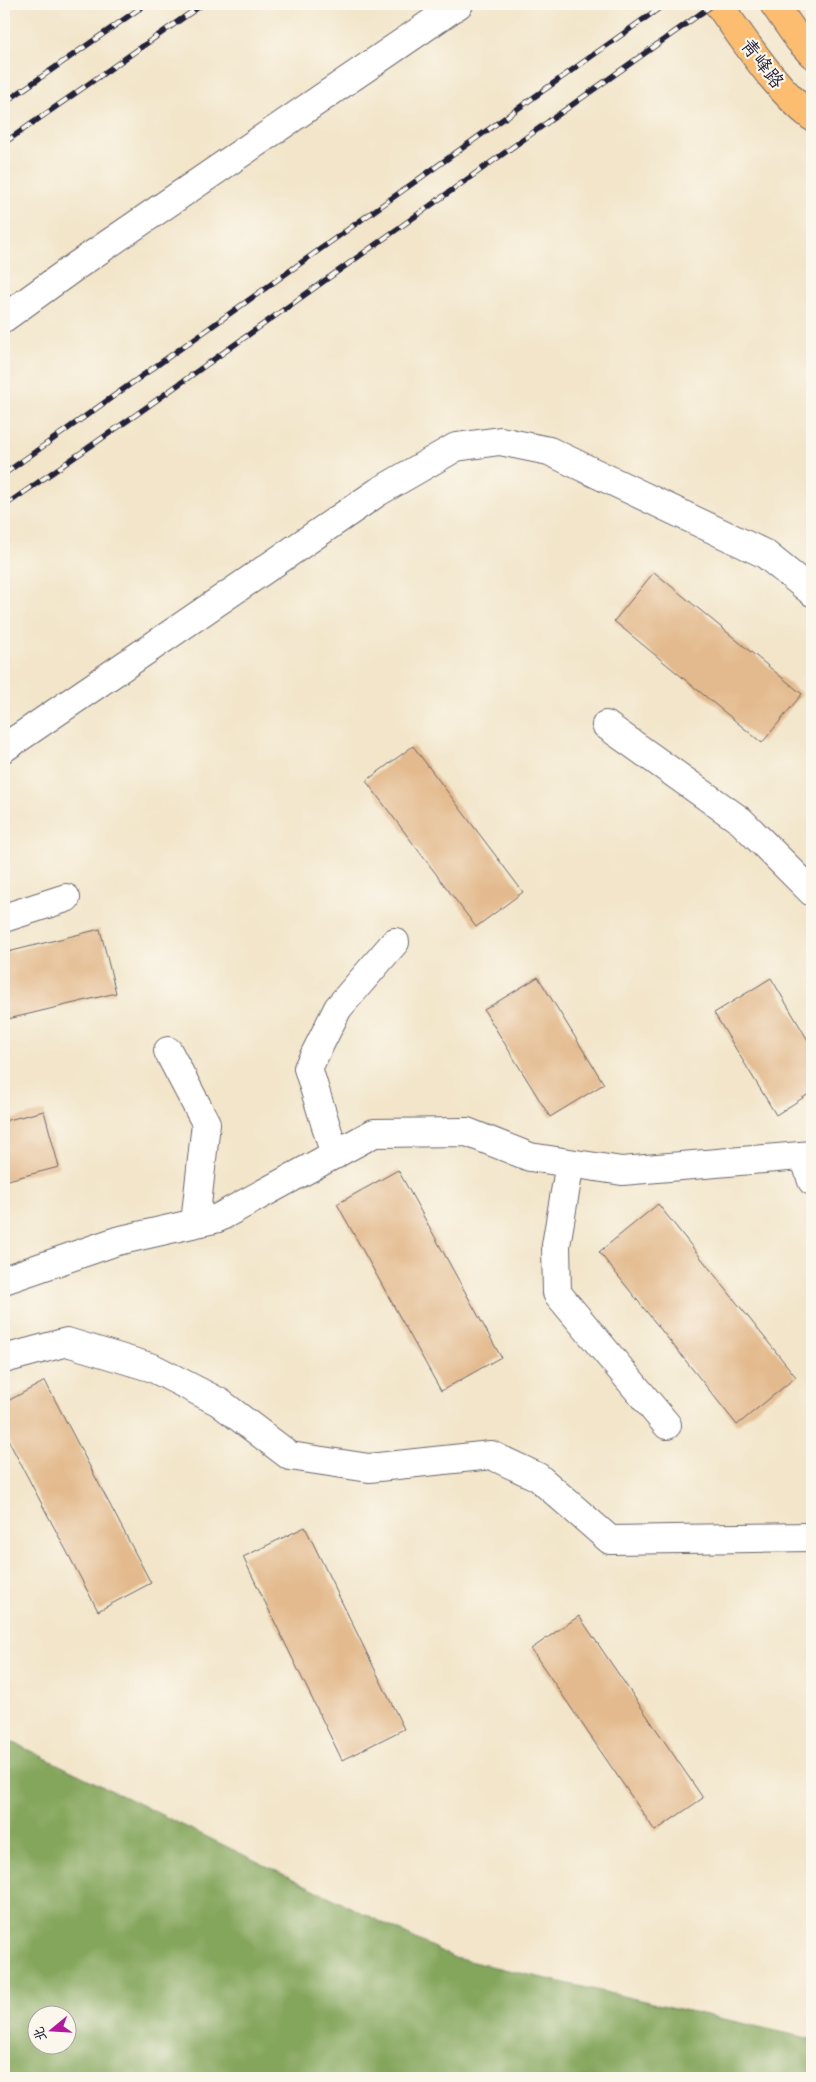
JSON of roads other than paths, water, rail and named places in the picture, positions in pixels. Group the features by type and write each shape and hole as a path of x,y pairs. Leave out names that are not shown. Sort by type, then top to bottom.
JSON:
{"main road":[{"name":"青峰路","path":"718,4 753,52 797,106 812,117"},
{"path":"774,4 799,40 812,54"}],"street":[{"path":"4,318 76,266 459,4"},
{"path":"4,748 378,492 456,447 500,441 549,451 766,554 812,592"},
{"path":"606,725 741,821 812,892"},
{"path":"4,918 66,898"},
{"path":"335,1155 308,1068 338,1008 395,942"},
{"path":"168,1051 206,1123 195,1224"},
{"path":"4,1280 117,1241 218,1218 374,1133 467,1132 530,1157 622,1171 810,1164"},
{"path":"570,1163 556,1245 557,1293 667,1425"},
{"path":"4,1359 67,1342 153,1368 219,1402 290,1456 369,1468 491,1455 538,1477 610,1540 812,1537"}],"railway":[{"path":"4,103 146,4"},
{"path":"4,143 203,4"},
{"path":"4,474 665,4"},
{"path":"4,506 137,414 714,4"}]}
